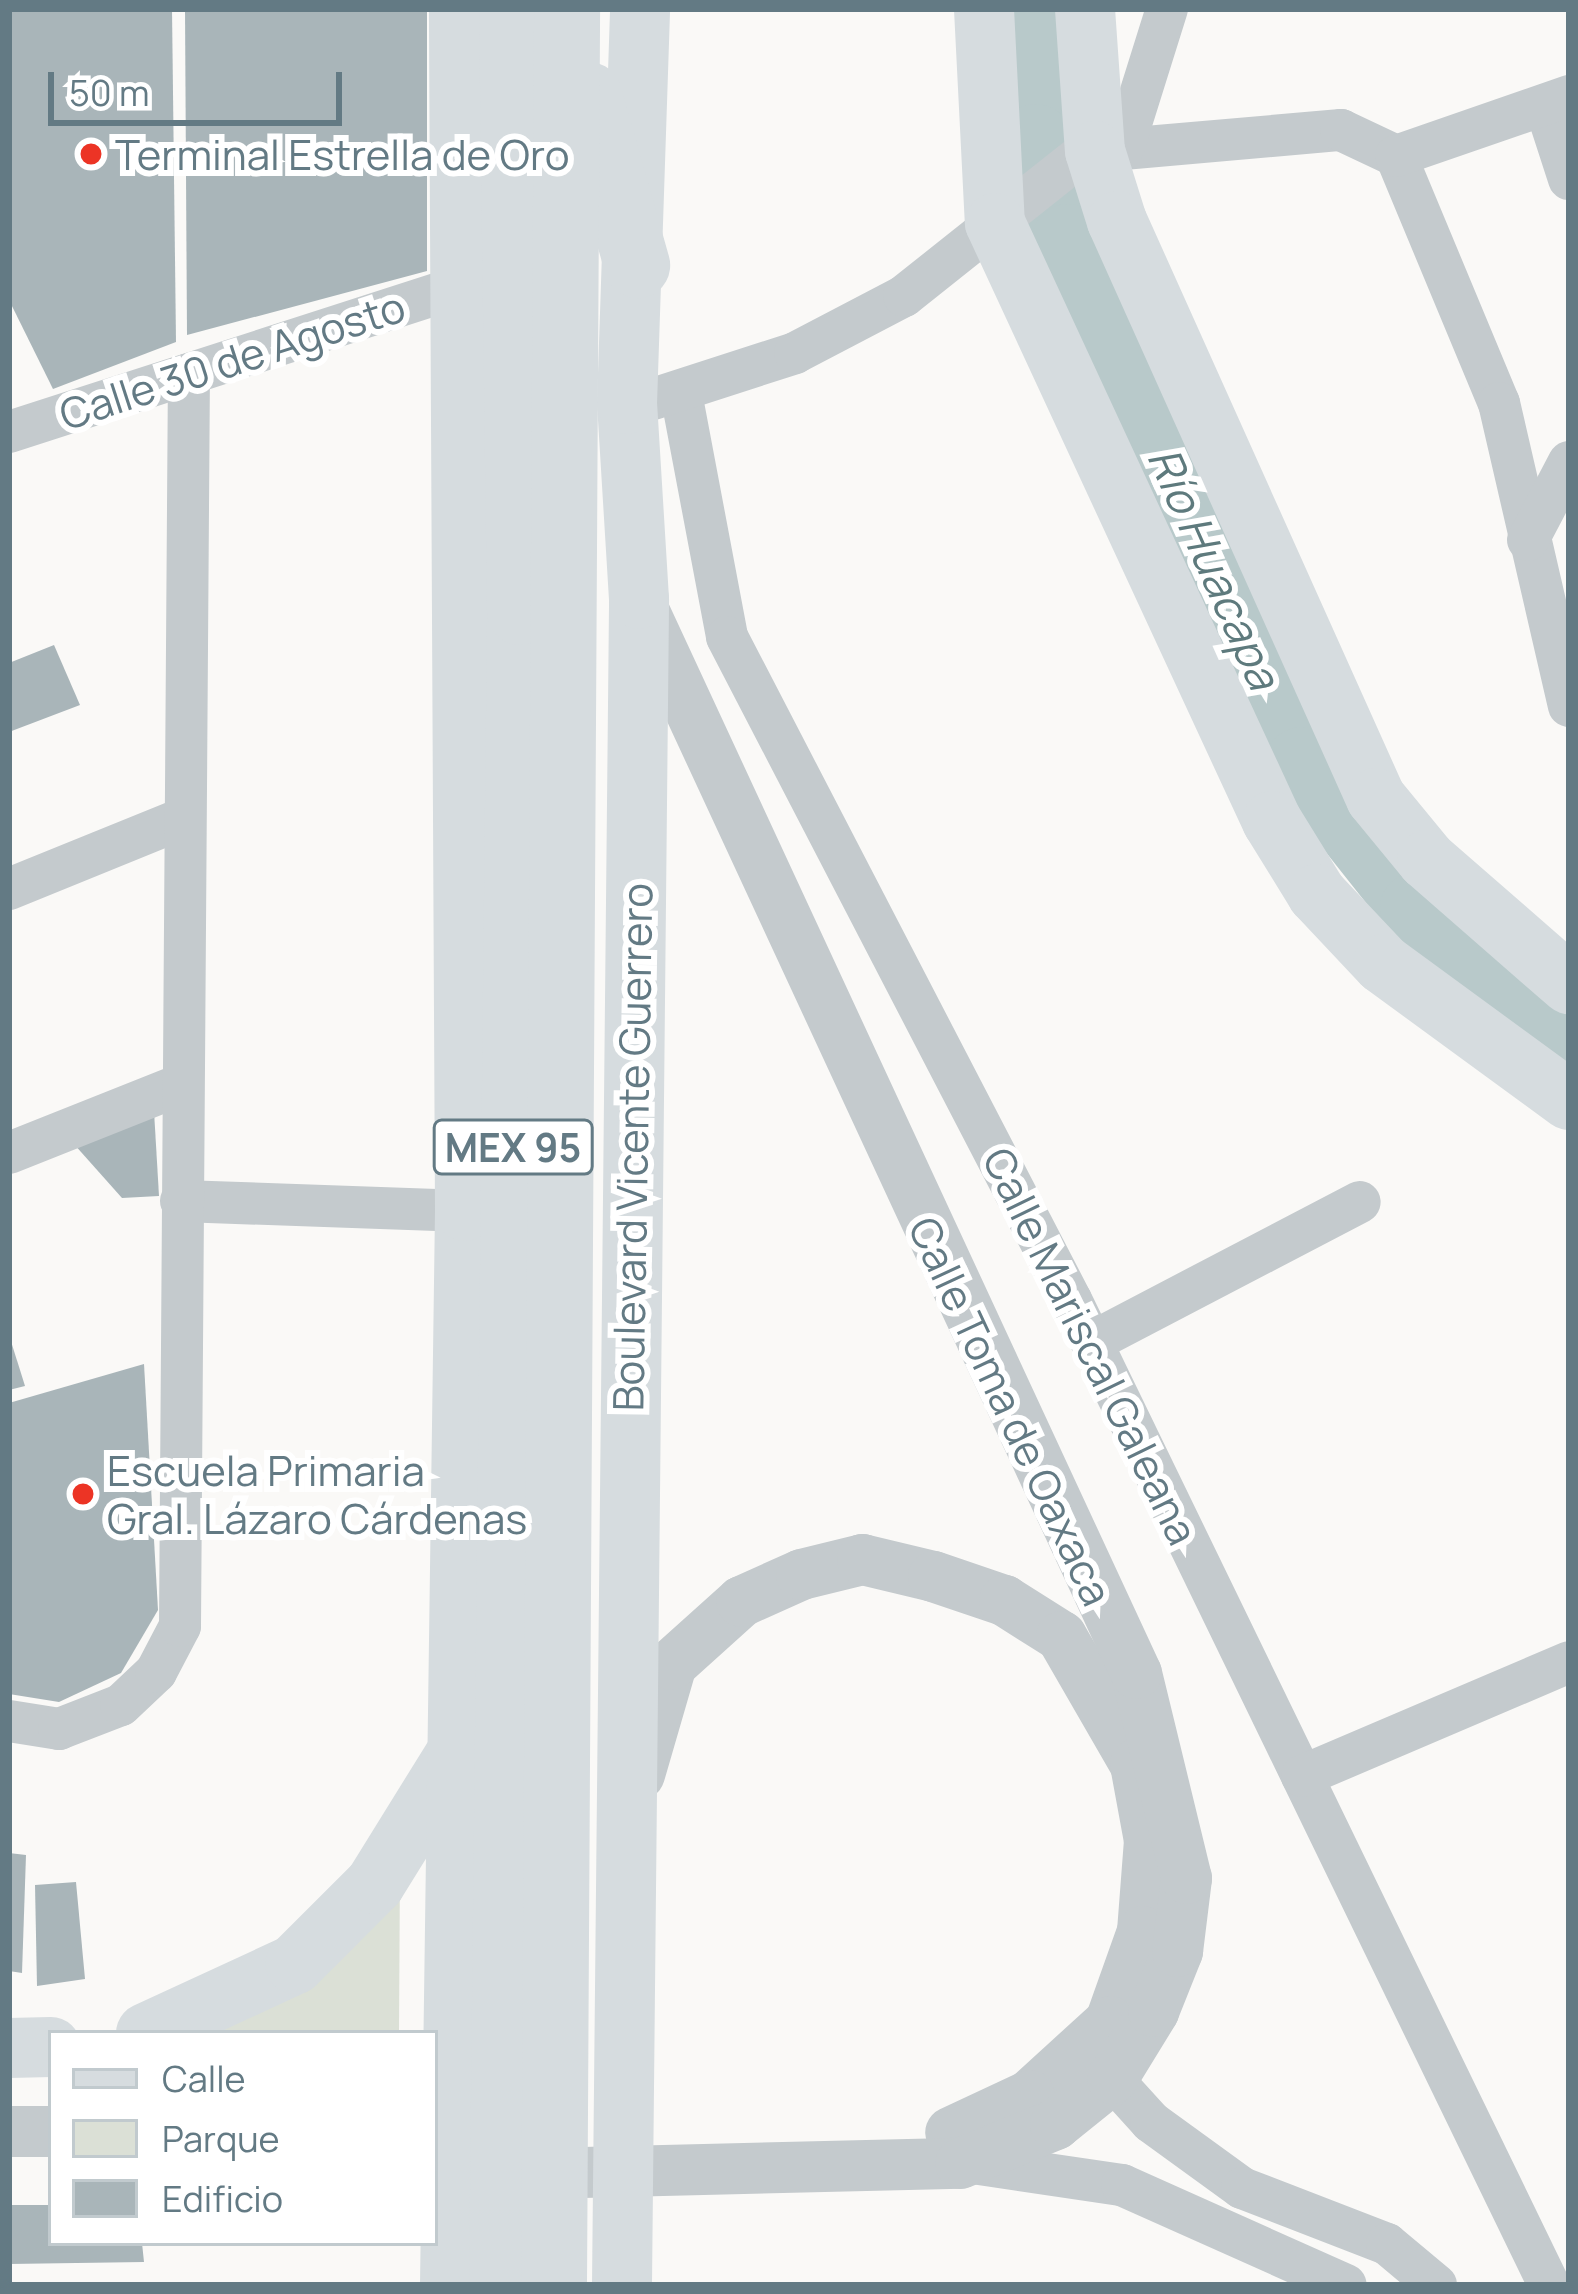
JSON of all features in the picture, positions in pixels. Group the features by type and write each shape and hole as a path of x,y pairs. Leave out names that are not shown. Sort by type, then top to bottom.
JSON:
{"highway":[{"path":"548,11 637,265"},
{"name":"MEX 95","path":"502,2285 520,612 548,11"},
{"name":"Boulevard Vicente Guerrero","path":"548,11 554,2285"}],"main road":[{"path":"450,2285 462,1736 465,1211 454,288 460,9"},
{"name":"Boulevard Vicente Guerrero","path":"622,2285 617,2073 629,1809 639,599 654,398 637,265 640,9"},
{"path":"984,9 1003,215 1272,821 1317,894 1383,964 1569,1100"},
{"path":"1085,9 1099,152 1376,797 1427,860 1569,984"},
{"path":"152,2030 295,1964 429,1812 462,1736"},
{"path":"9,2048 48,2048"}],"street":[{"path":"1099,152 1167,9"},
{"path":"1396,156 1557,100 1569,179"},
{"path":"654,398 795,353 904,296 1003,215 1099,152 1341,130 1396,156 1499,403 1569,706"},
{"name":"Calle 30 de Agosto","path":"9,432 454,288"},
{"path":"9,1721 59,1729 121,1705 156,1672 180,1626 189,374"},
{"name":"Calle Mariscal Galeana","path":"654,398 727,637 1092,1342 1549,2285"},
{"path":"1528,540 1569,462"},
{"name":"Calle Toma de Oaxaca","path":"639,599 1136,1673 1186,1879 1177,1951 1097,2062 1029,2095 950,2150"},
{"path":"9,889 184,818"},
{"path":"9,1153 182,1084"},
{"path":"181,1201 465,1211"},
{"path":"1092,1342 1360,1202"},
{"name":"Calle Toma de Oaxaca","path":"629,1809 670,1664 741,1601 862,1559 1004,1600 1061,1636 1100,1690 1139,1783 1149,1840 1142,1931 1097,2062"},
{"path":"1302,1776 1569,1662"},
{"path":"1097,2062 1151,2122 1242,2188 1387,2244 1436,2285"},
{"path":"9,2131 48,2132"},
{"name":"Calle Toma de Oaxaca","path":"438,2139 679,2158"},
{"name":"Calle Toma de Oaxaca","path":"438,2170 950,2150 1122,2185 1346,2285"},
{"path":"9,2163 48,2163"}],"green space":[{"path":"400,1860 399,2030 170,2030"}],"building":[{"name":"Terminal Estrella de Oro","path":"9,9 172,9 176,342 53,389 9,300"},
{"path":"185,9 427,9 427,271 187,335"},
{"path":"54,645 80,705 9,732 9,663"},
{"path":"154,1111 159,1196 122,1198 73,1143"},
{"path":"9,1335 25,1386 9,1390"},
{"name":"Escuela Primaria Gral. Lázaro Cárdenas","path":"144,1364 158,1610 121,1673 59,1702 9,1694 9,1403"},
{"path":"9,1853 26,1855 22,1973 9,1971"},
{"path":"76,1882 85,1979 37,1986 35,1885"},
{"path":"9,2205 48,2205 48,2246 142,2246 144,2262 9,2264"}],"waterway":[{"name":"Río Huacapa","path":"1043,9 1036,140 1068,240 1301,763 1416,908 1569,1030"}],"place":[{"name":"Terminal Estrella de Oro","path":"91,154"},
{"name":"Escuela Primaria Gral. Lázaro Cárdenas","path":"83,1494"}]}
